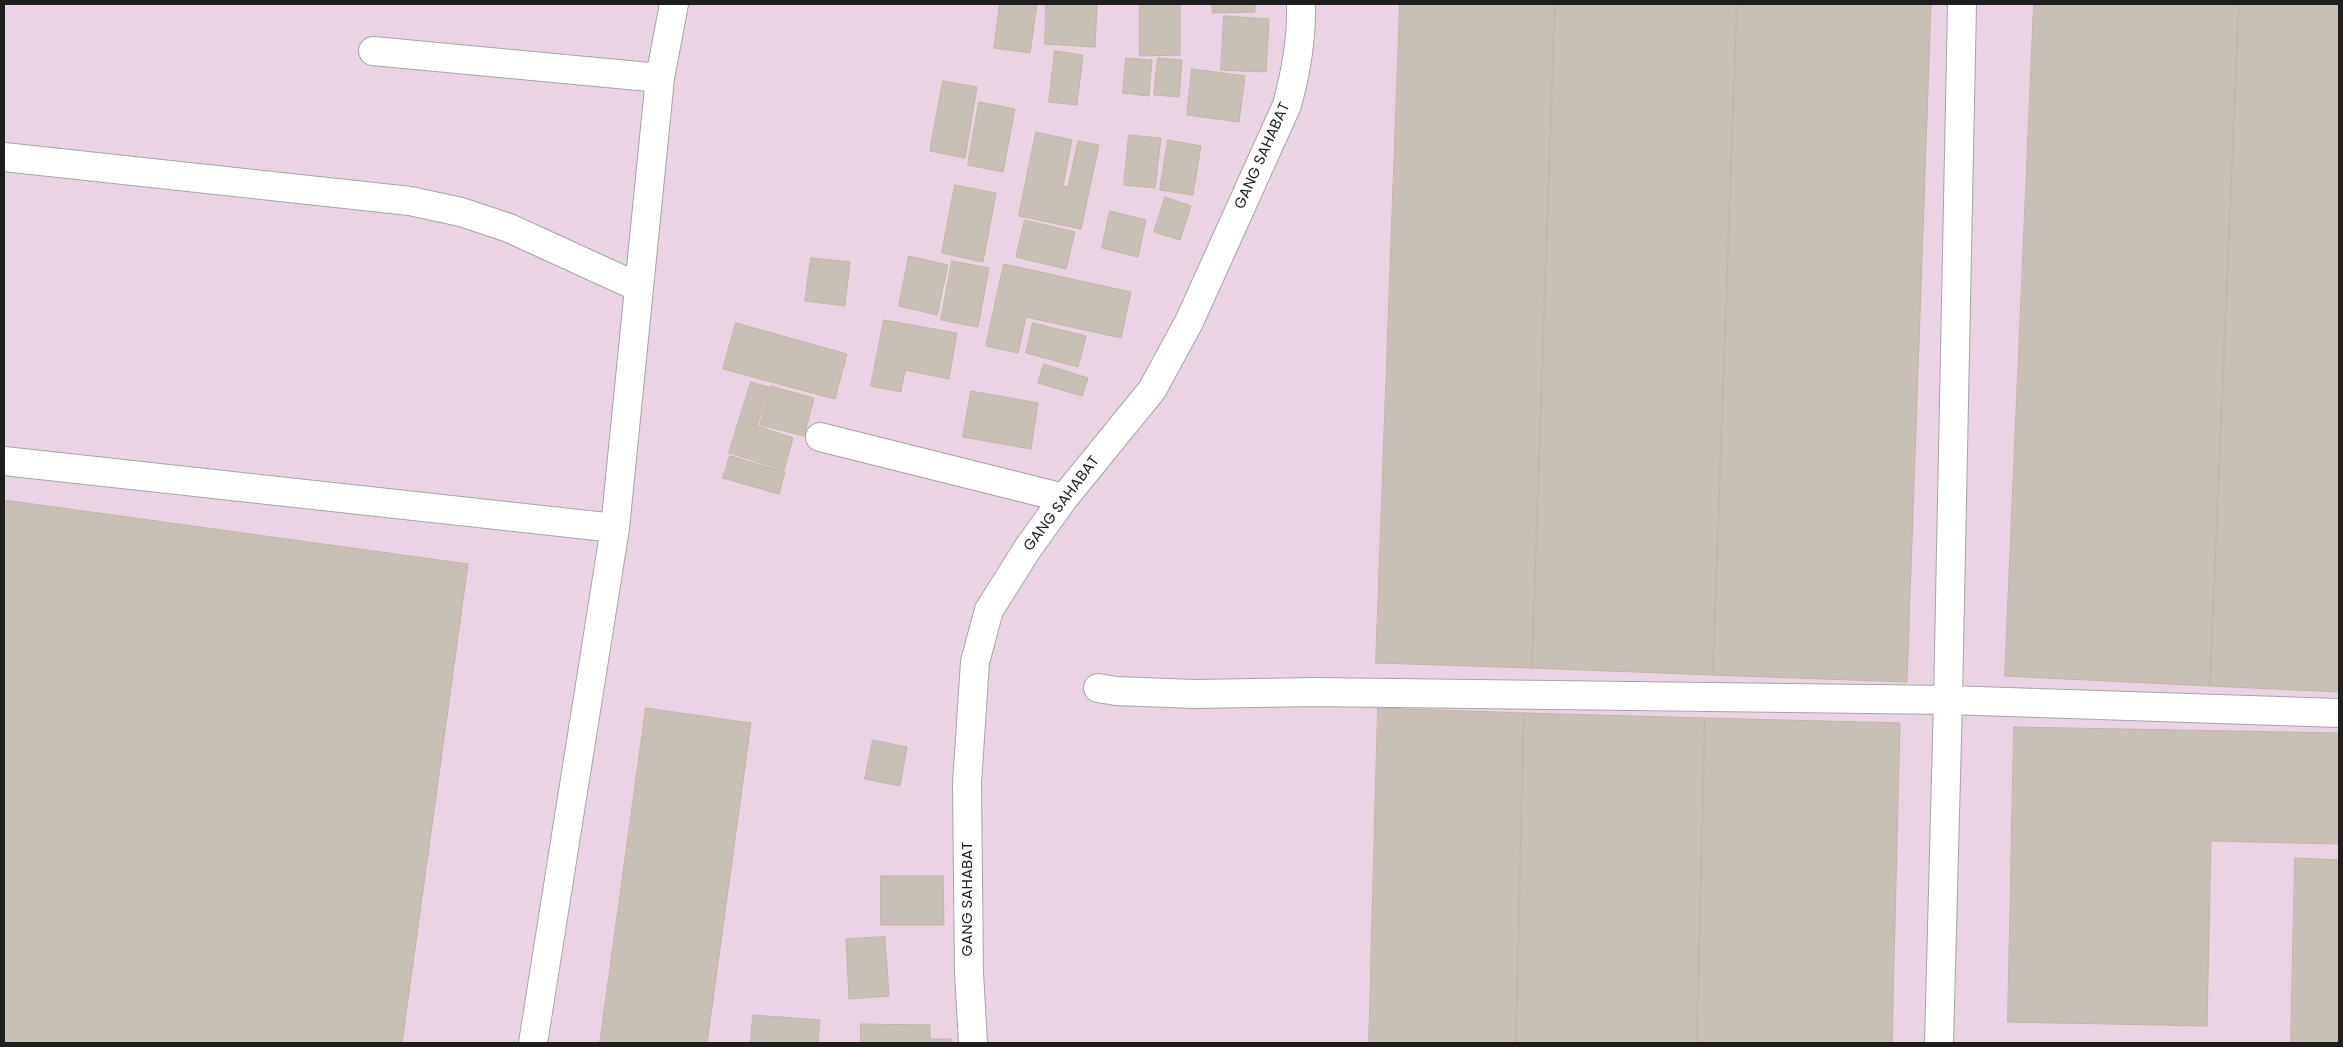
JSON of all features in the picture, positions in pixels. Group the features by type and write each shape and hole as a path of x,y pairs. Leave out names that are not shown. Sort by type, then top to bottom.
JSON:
{"street":[{"path":"533,1043 614,528 660,78 674,4"},
{"name":"GANG SAHABAT","path":"973,1043 969,973 967,783 975,662 989,610 1028,548 1064,498 1152,390 1189,322 1287,105 1299,49 1301,4"},
{"path":"1939,1043 1962,4"},
{"path":"372,51 660,78"},
{"path":"4,157 410,201 460,212 509,228 638,287"},
{"path":"820,437 1064,498"},
{"path":"4,461 614,528"},
{"path":"1098,688 1116,691 1194,694 1314,692 1948,700 2339,712"}],"shaded area":[{"path":"4,4 2339,4 2339,1043 4,1043"}],"building":[{"path":"1000,4 1037,4 1030,53 994,48"},
{"path":"1046,4 1097,4 1095,47 1045,44"},
{"path":"1140,4 1180,4 1180,55 1140,56"},
{"path":"1212,4 1255,4 1255,12 1213,13"},
{"path":"1400,4 1555,4 1532,668 1376,663"},
{"path":"1555,4 1737,4 1713,675 1532,668"},
{"path":"1737,4 1931,4 1907,682 1713,675"},
{"path":"2034,4 2239,4 2210,686 2005,676"},
{"path":"2239,4 2339,4 2339,692 2210,686"},
{"path":"1224,16 1269,19 1266,72 1221,70"},
{"path":"1055,51 1083,55 1077,105 1049,102"},
{"path":"1126,58 1152,60 1149,96 1123,93"},
{"path":"1158,58 1182,60 1179,97 1154,95"},
{"path":"1192,69 1245,76 1239,122 1187,115"},
{"path":"943,81 977,87 965,158 930,151"},
{"path":"979,102 1015,109 1003,172 968,165"},
{"path":"1036,132 1072,140 1063,186 1068,187 1078,141 1099,145 1081,229 1019,216"},
{"path":"1129,135 1161,138 1155,188 1124,185"},
{"path":"1168,140 1201,146 1193,195 1160,190"},
{"path":"955,185 996,193 983,262 942,253"},
{"path":"1165,197 1191,206 1180,240 1154,232"},
{"path":"1110,211 1146,220 1138,257 1102,248"},
{"path":"1025,220 1075,232 1066,269 1016,257"},
{"path":"909,256 948,265 937,315 899,306"},
{"path":"811,258 850,262 845,306 805,301"},
{"path":"952,261 989,268 978,327 941,320"},
{"path":"1004,264 1131,292 1121,338 1026,317 1018,353 986,346"},
{"path":"884,320 957,333 949,379 905,370 901,392 871,386"},
{"path":"736,323 847,354 835,399 723,369"},
{"path":"1033,323 1086,336 1078,367 1026,353"},
{"path":"1044,364 1088,378 1082,396 1038,383"},
{"path":"751,382 768,387 757,426 793,438 784,470 729,453"},
{"path":"770,386 814,398 804,436 760,425"},
{"path":"971,391 1038,403 1031,449 963,437"},
{"path":"730,456 785,472 779,494 723,478"},
{"path":"4,500 468,564 402,1043 4,1043"},
{"path":"646,708 751,723 707,1043 600,1043"},
{"path":"1378,708 1524,713 1516,1043 1369,1043"},
{"path":"1524,713 1705,718 1697,1043 1516,1043"},
{"path":"1705,718 1900,723 1892,1043 1697,1043"},
{"path":"2014,727 2339,733 2339,844 2211,841 2207,1026 2008,1022"},
{"path":"873,740 907,747 900,786 865,779"},
{"path":"2295,858 2339,860 2339,1043 2291,1043"},
{"path":"881,876 943,876 944,925 881,925"},
{"path":"885,937 889,996 849,999 846,939"},
{"path":"753,1015 820,1020 818,1043 751,1043"},
{"path":"861,1024 930,1025 930,1039 951,1039 951,1043 861,1043"}]}
